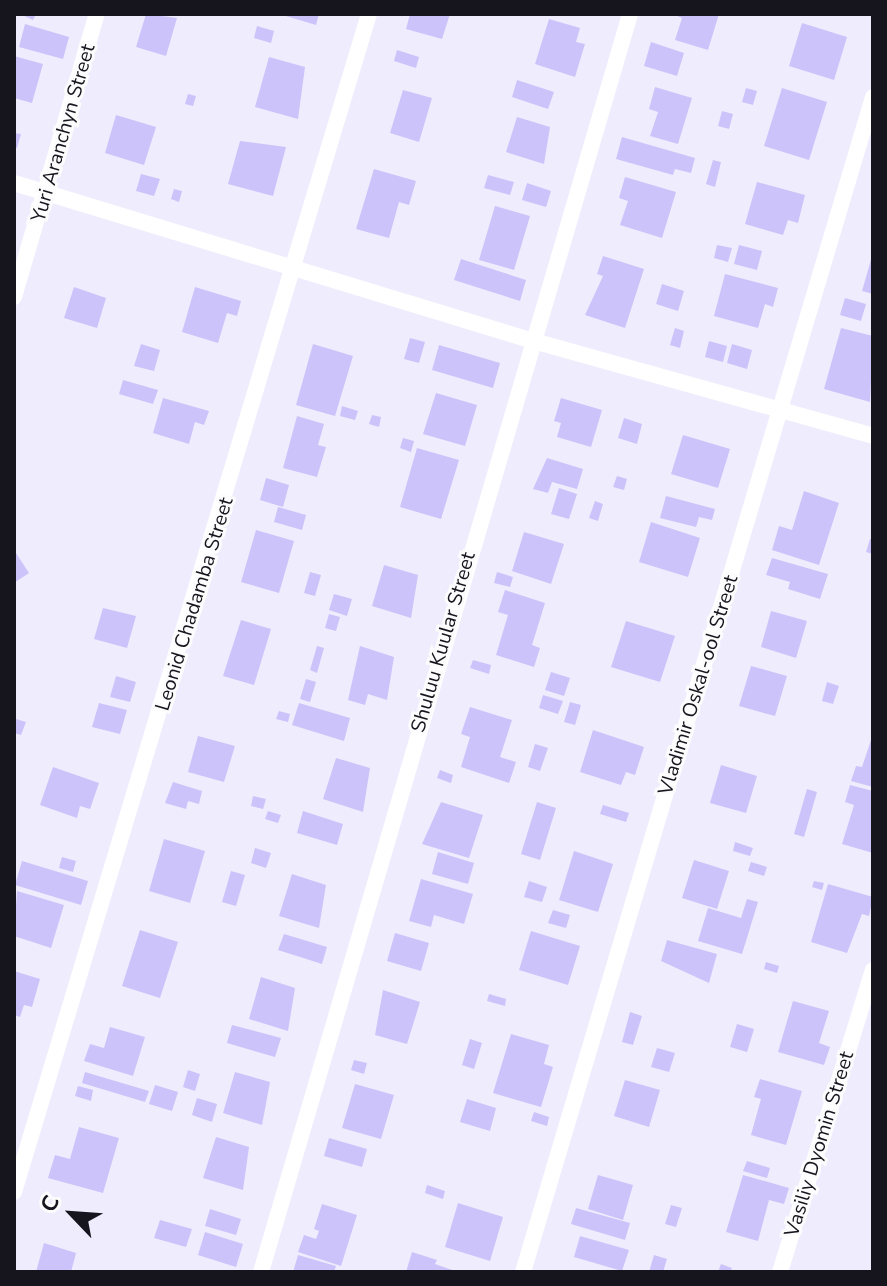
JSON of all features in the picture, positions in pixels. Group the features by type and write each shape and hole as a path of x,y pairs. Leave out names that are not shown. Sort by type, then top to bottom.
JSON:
{"street":[{"name":"Yuri Aranchyn Street","path":"14,297 97,14"},
{"name":"Leonid Chadamba Street","path":"14,1192 296,267 369,14"},
{"name":"Shuluu Kuular Street","path":"261,1272 530,340 630,14"},
{"name":"Vladimir Oskal-ool Street","path":"523,1272 873,97"},
{"path":"14,183 530,340 873,436"},
{"name":"Vasiliy Dyomin Street","path":"780,1272 873,970"}],"building":[{"path":"20,14 36,14 33,20"},
{"path":"146,14 177,18 166,56 136,47"},
{"path":"279,14 319,14 316,25"},
{"path":"410,14 450,14 442,39 406,29"},
{"path":"672,14 719,14 708,50 675,40 682,18"},
{"path":"549,19 580,28 576,42 585,44 575,77 535,64"},
{"path":"802,23 847,37 834,80 789,66"},
{"path":"25,24 69,37 63,59 19,47"},
{"path":"257,26 274,31 271,43 254,38"},
{"path":"651,42 684,53 677,76 644,66"},
{"path":"397,50 419,57 416,68 394,61"},
{"path":"14,56 43,64 32,103 14,98"},
{"path":"269,57 305,67 298,119 255,107"},
{"path":"517,80 554,92 548,109 512,97"},
{"path":"655,87 692,98 678,144 650,136 658,112 649,109"},
{"path":"746,88 757,91 753,105 742,102"},
{"path":"782,88 827,102 809,160 764,146"},
{"path":"403,90 432,98 419,142 390,133"},
{"path":"188,94 196,96 193,106 185,104"},
{"path":"722,111 733,114 729,129 718,126"},
{"path":"116,115 156,127 144,165 105,153"},
{"path":"517,117 550,127 544,164 506,152"},
{"path":"14,133 21,134 17,148 14,147"},
{"path":"622,137 695,158 691,173 675,169 673,175 616,159"},
{"path":"240,141 286,147 273,196 228,184"},
{"path":"713,160 721,162 715,187 706,184"},
{"path":"374,169 416,181 409,205 399,202 389,238 356,229"},
{"path":"141,174 160,179 154,196 136,191"},
{"path":"488,175 514,182 510,195 484,188"},
{"path":"625,177 676,192 662,238 620,225 628,201 619,198"},
{"path":"757,182 805,195 798,223 788,220 783,235 745,224"},
{"path":"527,183 551,191 546,207 522,200"},
{"path":"174,189 182,191 179,202 171,199"},
{"path":"495,206 530,216 514,270 479,260"},
{"path":"717,245 732,248 728,262 714,258"},
{"path":"739,245 762,251 757,270 734,264"},
{"path":"603,256 644,269 625,328 585,315 603,276 597,274"},
{"path":"873,256 873,294 862,291"},
{"path":"461,259 526,280 520,301 454,280"},
{"path":"725,274 778,288 773,307 765,304 758,328 714,316"},
{"path":"662,284 684,291 678,311 656,304"},
{"path":"74,287 106,298 97,328 64,318"},
{"path":"195,287 241,301 237,316 227,313 218,343 182,332"},
{"path":"845,298 866,304 861,321 840,315"},
{"path":"675,328 684,331 680,348 670,345"},
{"path":"841,328 873,336 870,402 824,389"},
{"path":"410,338 425,342 419,363 404,359"},
{"path":"709,341 727,346 723,362 705,357"},
{"path":"141,344 160,350 154,371 134,366"},
{"path":"313,344 353,356 335,416 296,405"},
{"path":"732,344 752,350 747,369 727,363"},
{"path":"439,345 500,363 493,388 432,370"},
{"path":"123,380 158,390 153,404 119,394"},
{"path":"436,393 477,405 465,446 423,434"},
{"path":"163,398 209,411 204,425 195,422 189,444 153,433"},
{"path":"561,398 602,410 591,447 557,437 561,423 554,421"},
{"path":"342,406 358,411 355,420 340,416"},
{"path":"372,415 381,417 379,427 369,424"},
{"path":"297,416 324,424 318,445 326,447 317,477 283,468"},
{"path":"624,418 642,424 637,444 618,438"},
{"path":"683,435 730,449 718,488 671,474"},
{"path":"403,438 414,441 411,452 400,448"},
{"path":"417,448 459,460 441,519 400,507"},
{"path":"547,458 583,469 577,489 552,482 548,493 533,489"},
{"path":"617,476 627,479 624,490 613,487"},
{"path":"266,478 289,485 283,507 260,500"},
{"path":"559,488 577,494 569,519 551,514"},
{"path":"804,491 839,503 819,565 772,550 779,526 792,530"},
{"path":"666,496 715,509 712,520 699,517 696,527 660,518"},
{"path":"595,501 603,504 598,521 589,518"},
{"path":"278,507 306,515 302,530 274,522"},
{"path":"651,522 700,538 688,577 639,562"},
{"path":"256,530 294,541 279,593 241,582"},
{"path":"524,532 564,544 551,584 512,571"},
{"path":"870,539 873,540 873,554 866,552"},
{"path":"14,550 29,573 14,583"},
{"path":"772,558 828,574 820,599 788,589 790,582 766,575"},
{"path":"384,565 418,575 411,618 372,606"},
{"path":"310,572 321,575 315,596 304,593"},
{"path":"497,572 513,577 510,587 494,583"},
{"path":"505,590 545,603 532,645 540,648 534,667 496,655 508,615 498,612"},
{"path":"334,594 352,599 347,616 329,610"},
{"path":"103,608 136,616 127,648 94,639"},
{"path":"771,611 807,621 796,658 761,647"},
{"path":"329,614 340,617 336,631 325,628"},
{"path":"241,620 271,629 254,685 223,676"},
{"path":"626,621 675,636 660,682 611,667"},
{"path":"317,646 324,648 317,673 310,670"},
{"path":"360,646 394,657 387,700 368,694 365,705 348,700"},
{"path":"473,660 491,665 489,674 470,668"},
{"path":"751,666 787,676 775,716 739,706"},
{"path":"551,672 570,678 564,696 545,690"},
{"path":"116,676 136,682 130,702 110,697"},
{"path":"306,679 316,682 310,702 300,699"},
{"path":"827,682 839,686 833,704 822,701"},
{"path":"543,695 563,701 558,714 539,708"},
{"path":"570,702 581,705 575,725 564,722"},
{"path":"99,703 127,710 120,734 92,727"},
{"path":"299,703 350,718 344,741 292,725"},
{"path":"470,707 512,720 500,757 516,762 509,783 461,767 470,737 461,734"},
{"path":"279,711 290,714 288,722 276,719"},
{"path":"16,719 26,722 21,735 14,733"},
{"path":"593,730 644,747 635,775 626,772 621,785 580,772"},
{"path":"873,734 873,787 851,781 856,766 862,767"},
{"path":"198,736 235,746 224,782 188,772"},
{"path":"535,744 548,748 540,771 528,767"},
{"path":"336,758 370,768 363,812 323,799"},
{"path":"721,765 757,776 746,813 710,803"},
{"path":"53,767 99,783 90,809 80,806 77,818 40,805"},
{"path":"440,770 453,775 451,783 437,778"},
{"path":"173,782 202,791 199,804 188,801 186,809 165,803"},
{"path":"850,785 873,791 873,853 842,844 854,805 845,802"},
{"path":"807,789 817,792 804,837 794,834"},
{"path":"253,796 266,799 263,809 251,806"},
{"path":"441,802 483,815 469,858 422,844"},
{"path":"537,802 556,808 540,860 521,854"},
{"path":"603,805 629,813 626,822 600,814"},
{"path":"268,811 281,815 278,823 265,819"},
{"path":"303,811 343,824 337,845 297,833"},
{"path":"164,839 205,851 190,903 149,891"},
{"path":"735,842 753,848 750,856 733,851"},
{"path":"255,848 271,853 266,868 251,863"},
{"path":"574,851 613,864 598,912 559,900"},
{"path":"438,852 474,863 468,884 432,874"},
{"path":"62,857 76,861 73,872 59,868"},
{"path":"694,860 729,871 717,909 682,898"},
{"path":"22,861 88,881 81,905 15,885"},
{"path":"751,862 767,867 764,876 748,871"},
{"path":"231,871 245,875 236,906 222,902"},
{"path":"292,874 326,885 319,928 279,916"},
{"path":"421,879 473,894 464,924 434,915 431,927 409,921"},
{"path":"529,881 547,887 542,902 524,897"},
{"path":"814,881 824,883 822,890 812,887"},
{"path":"828,884 873,897 869,916 862,914 847,953 811,942"},
{"path":"17,891 64,905 51,948 14,936"},
{"path":"747,899 758,902 742,954 698,941 708,908 741,918"},
{"path":"553,910 570,915 566,928 548,923"},
{"path":"140,930 178,942 160,998 122,986"},
{"path":"531,931 580,946 568,985 519,970"},
{"path":"395,933 429,943 421,971 387,961"},
{"path":"284,934 327,947 322,964 278,950"},
{"path":"667,940 717,954 709,983 661,961"},
{"path":"766,962 779,966 777,973 764,969"},
{"path":"14,971 40,979 32,1007 24,1005 20,1017 14,1015"},
{"path":"261,977 295,988 288,1031 249,1019"},
{"path":"383,990 420,1002 407,1044 375,1035"},
{"path":"489,994 506,999 505,1006 487,1001"},
{"path":"793,1001 829,1011 819,1043 830,1047 824,1065 778,1052"},
{"path":"630,1012 642,1016 633,1045 622,1042"},
{"path":"737,1024 754,1029 747,1052 730,1047"},
{"path":"232,1025 281,1038 275,1057 227,1043"},
{"path":"110,1027 145,1037 133,1076 84,1061 90,1044 104,1048"},
{"path":"511,1034 549,1045 544,1064 553,1067 541,1107 493,1093"},
{"path":"470,1039 482,1043 474,1069 462,1065"},
{"path":"657,1048 675,1053 669,1072 651,1067"},
{"path":"354,1060 367,1063 364,1074 351,1070"},
{"path":"188,1070 200,1074 195,1091 183,1087"},
{"path":"85,1072 149,1091 145,1102 82,1083"},
{"path":"235,1072 270,1082 262,1125 223,1113"},
{"path":"760,1079 802,1091 786,1145 751,1135 761,1099 754,1097"},
{"path":"625,1080 660,1090 649,1127 614,1116"},
{"path":"355,1084 394,1095 381,1139 342,1128"},
{"path":"155,1085 178,1092 172,1111 149,1104"},
{"path":"78,1086 93,1090 91,1101 75,1096"},
{"path":"197,1098 217,1104 212,1122 192,1115"},
{"path":"467,1099 496,1108 490,1131 460,1122"},
{"path":"534,1112 549,1117 547,1126 531,1121"},
{"path":"79,1127 119,1138 103,1193 48,1178 55,1155 70,1159"},
{"path":"216,1137 249,1147 243,1190 203,1178"},
{"path":"329,1138 367,1149 362,1167 324,1156"},
{"path":"747,1161 770,1168 767,1178 743,1171"},
{"path":"598,1175 633,1185 623,1220 588,1209"},
{"path":"743,1175 789,1188 784,1204 769,1200 758,1241 726,1232"},
{"path":"427,1185 445,1191 443,1199 425,1193"},
{"path":"458,1203 503,1217 490,1261 445,1247"},
{"path":"322,1204 357,1215 341,1266 298,1252 304,1235 316,1239 319,1231 314,1229"},
{"path":"671,1205 682,1208 676,1227 665,1224"},
{"path":"576,1208 630,1223 625,1240 571,1224"},
{"path":"210,1209 241,1219 236,1235 205,1226"},
{"path":"160,1220 192,1229 186,1247 154,1238"},
{"path":"205,1232 243,1244 236,1267 198,1255"},
{"path":"580,1236 629,1250 622,1271 574,1257"},
{"path":"44,1243 76,1253 71,1272 36,1272"},
{"path":"412,1252 437,1260 435,1264 458,1272 406,1272"},
{"path":"298,1255 336,1266 334,1272 293,1272"},
{"path":"654,1255 667,1259 663,1272 649,1272"},
{"path":"721,1264 732,1268 730,1272 718,1272"}]}
